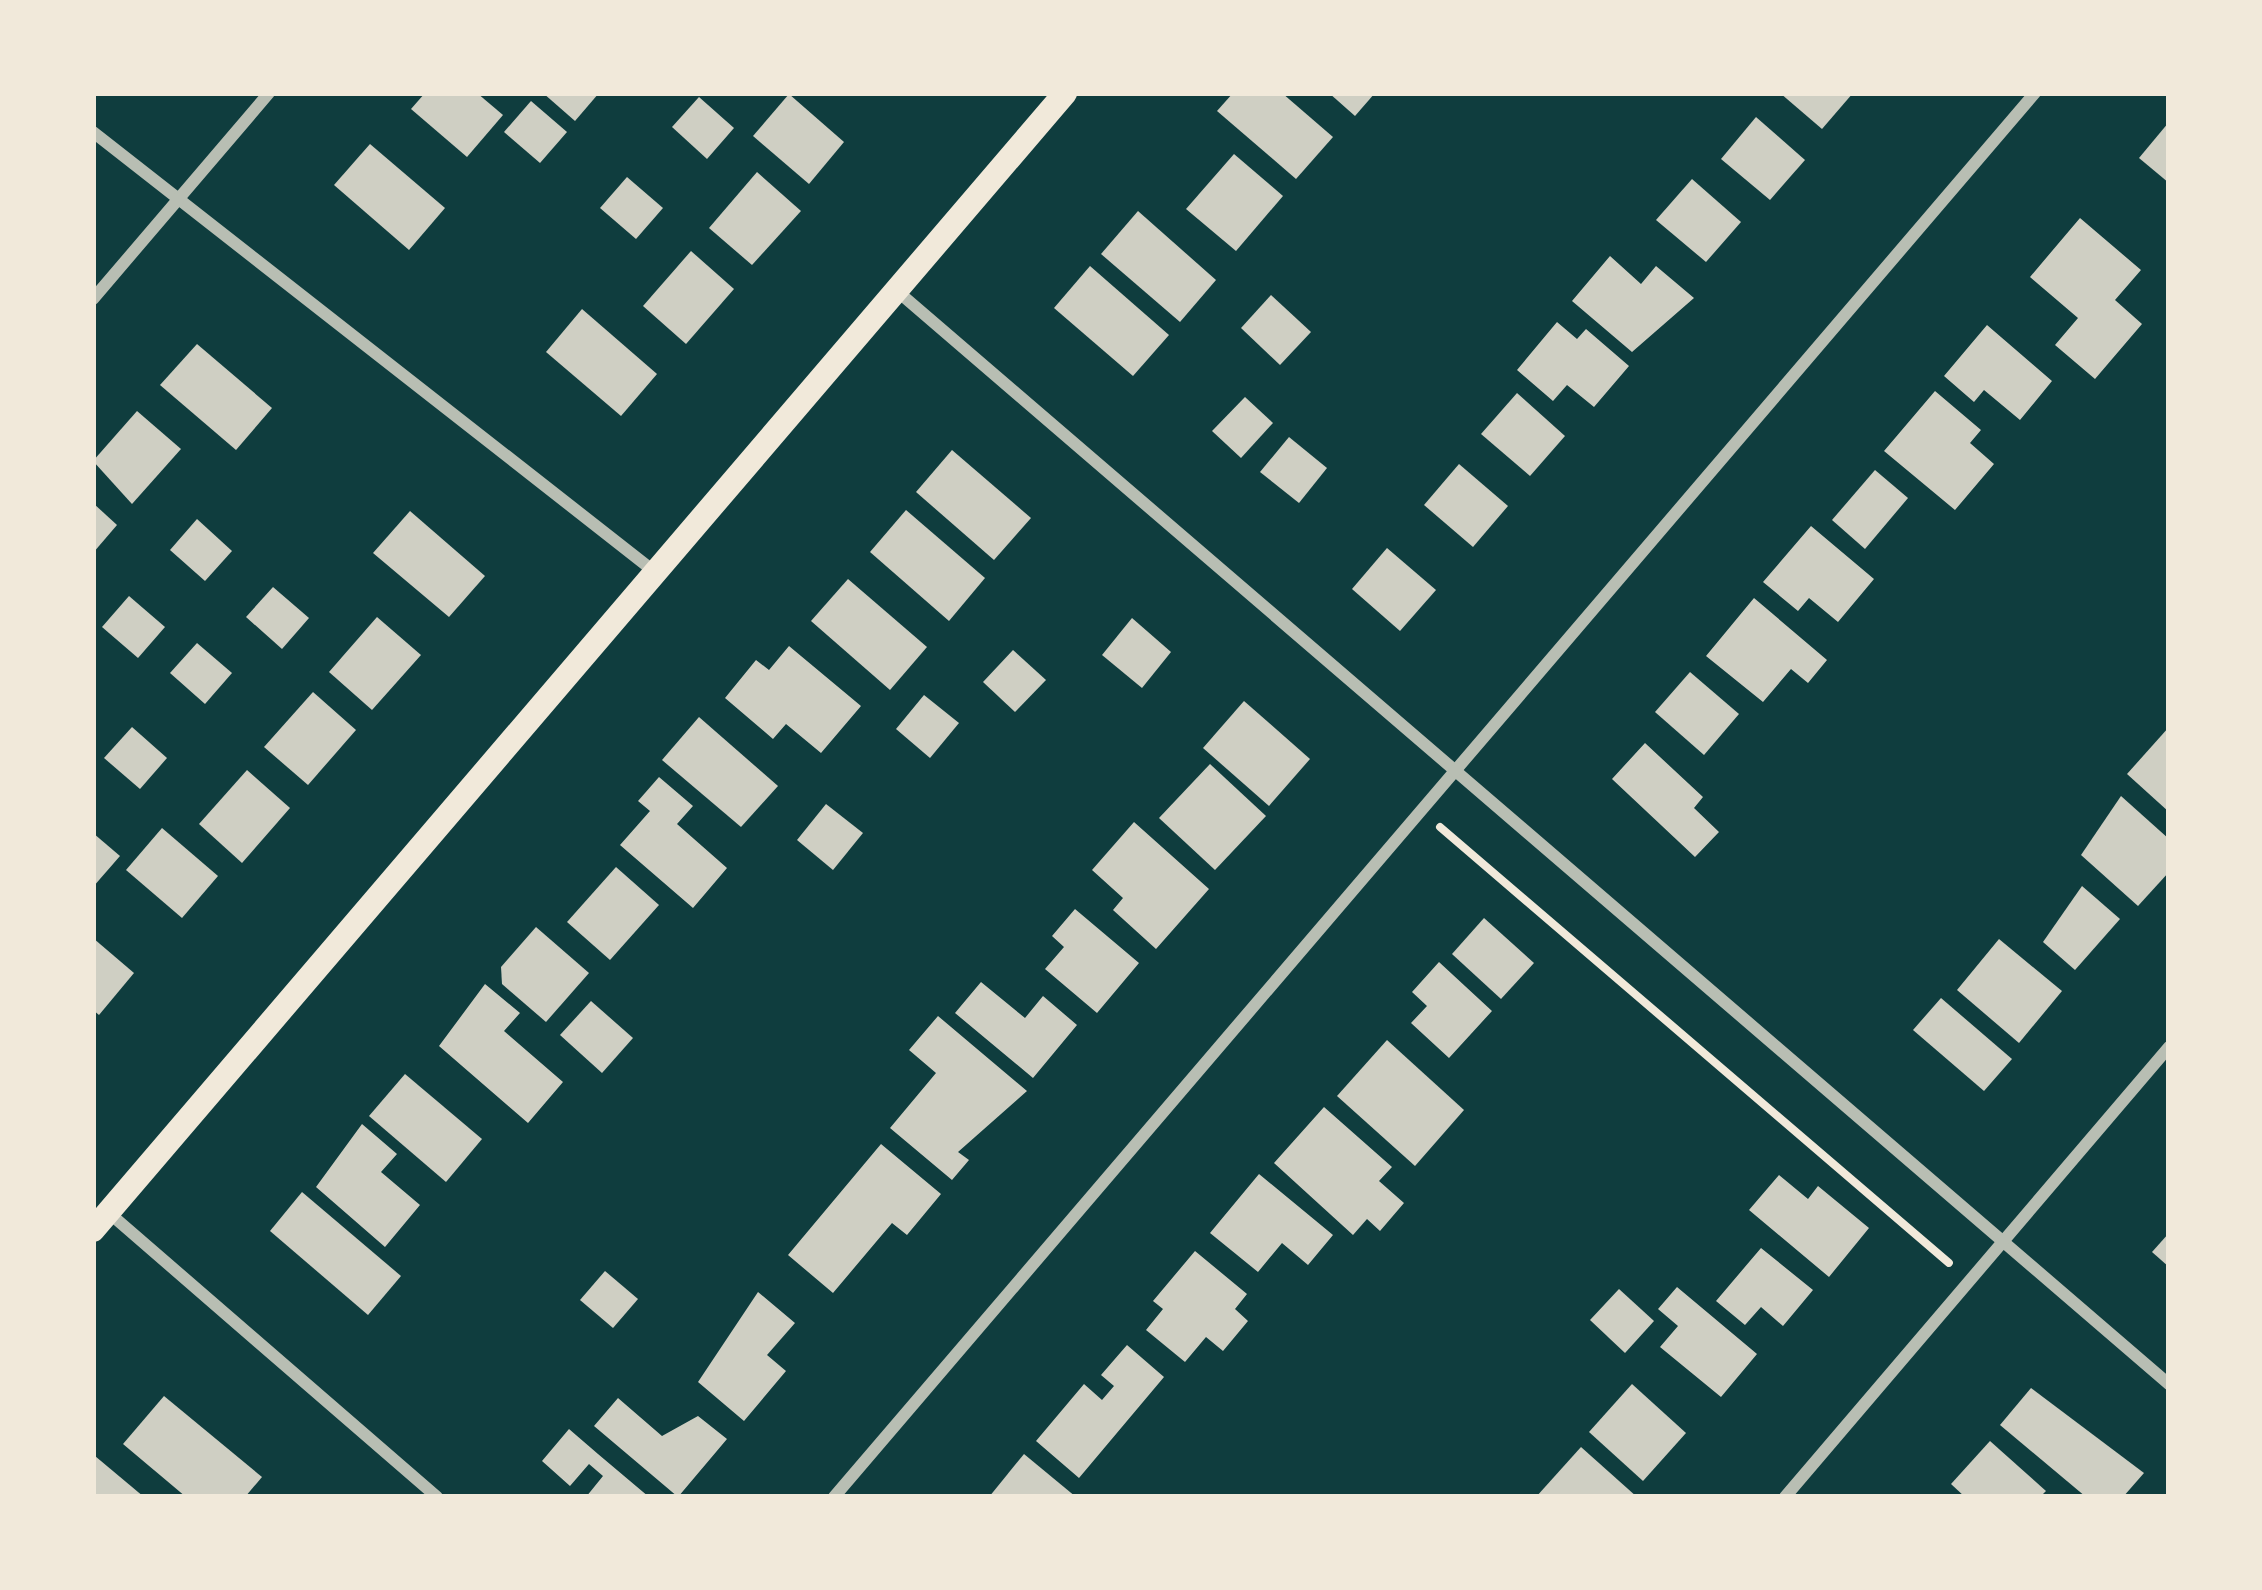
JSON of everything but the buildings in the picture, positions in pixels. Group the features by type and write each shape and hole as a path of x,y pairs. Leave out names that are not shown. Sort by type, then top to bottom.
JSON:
{"main road":[{"path":"100,1221 1065,93"}],"street":[{"path":"93,299 269,93"},
{"path":"834,1497 2035,93"},
{"path":"93,132 655,572"},
{"path":"895,290 2169,1384"},
{"path":"1785,1497 2169,1047"},
{"path":"100,1221 437,1497"}],"path":[{"path":"1440,826 1949,1263"}]}
